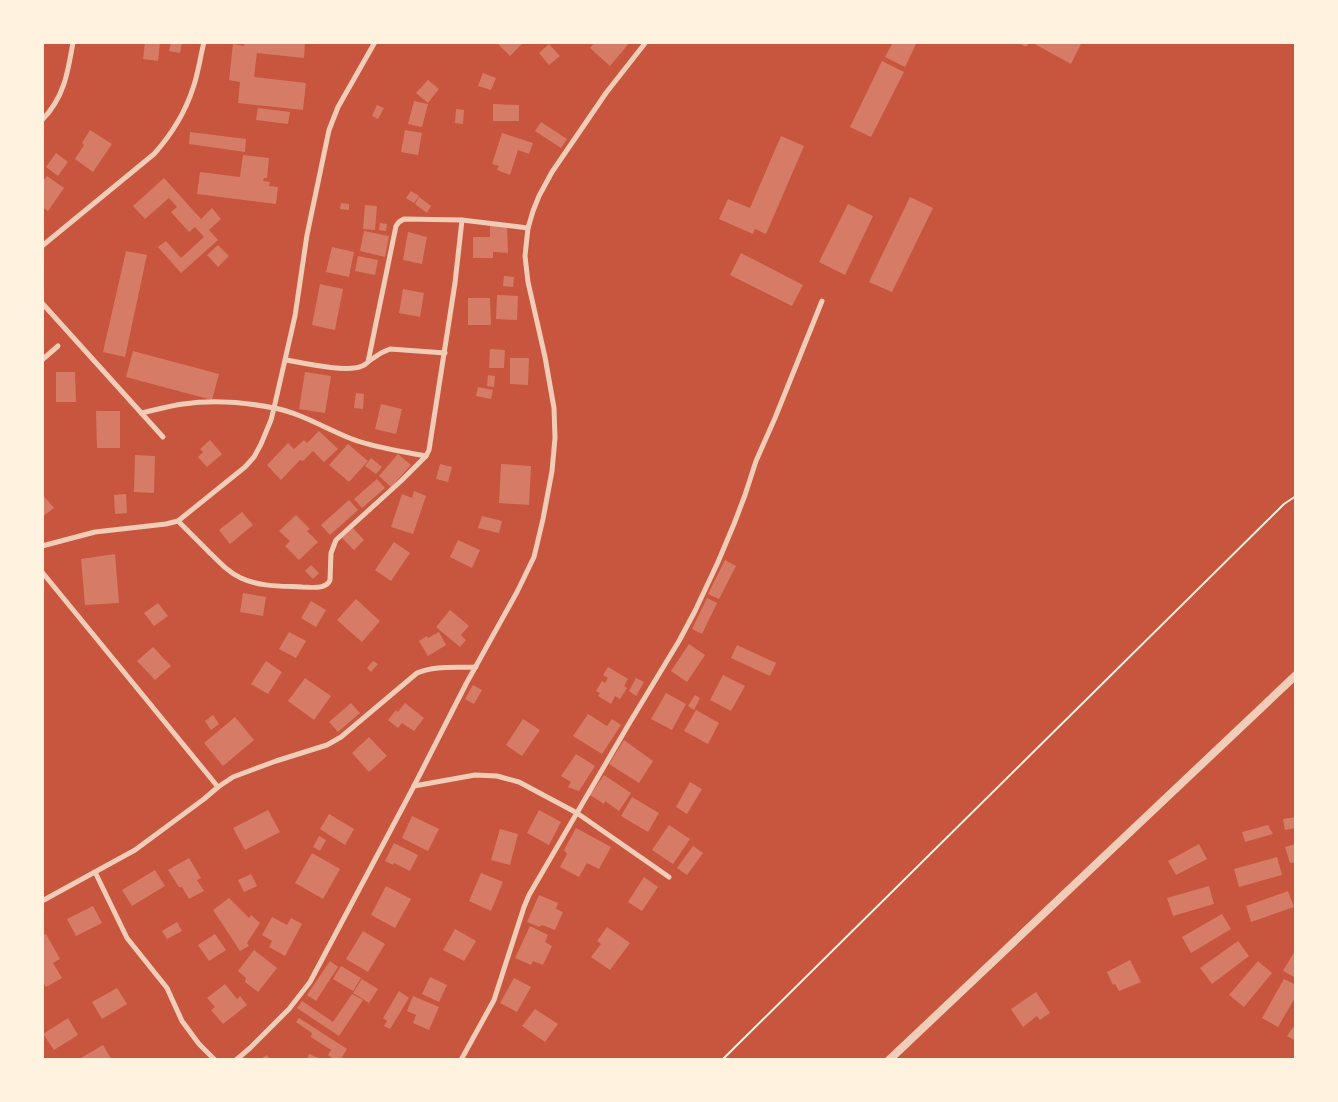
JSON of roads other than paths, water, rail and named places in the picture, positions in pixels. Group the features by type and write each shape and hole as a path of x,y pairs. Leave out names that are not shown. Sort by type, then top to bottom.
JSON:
{"street":[{"path":"42,120 52,110 63,90 73,42"},
{"path":"42,246 154,154 163,144 178,122 188,102 194,86 204,42"},
{"path":"42,546 95,532 166,524 178,520 254,457 271,420 286,360 295,316 307,234 329,130 338,107 375,42"},
{"path":"236,1060 289,1009 310,982 534,558 552,471 555,438 554,408 528,282 525,256 528,228 539,196 552,172 606,93 646,42"},
{"path":"368,362 396,226 399,222 404,219 462,220 528,228"},
{"path":"178,520 229,571 242,579 277,586 317,588 329,584 331,553 336,540 402,480 426,456 429,450 455,283 462,220"},
{"path":"461,1060 494,1000 529,895 679,641 714,570 743,503 756,461 822,300"},
{"path":"42,303 163,437"},
{"path":"42,360 58,346"},
{"path":"286,360 341,368 355,368 362,366 390,349 445,352"},
{"path":"142,413 181,405 224,402 274,408 289,412 353,440 426,456"},
{"path":"42,572 218,787"},
{"path":"42,901 135,850 233,777 327,745 341,737 425,669 476,667"},
{"path":"889,1060 1296,675"},
{"path":"414,786 475,775 497,776 519,782 577,813 669,877"},
{"path":"95,872 127,938 168,988 186,1027 215,1060"}]}
